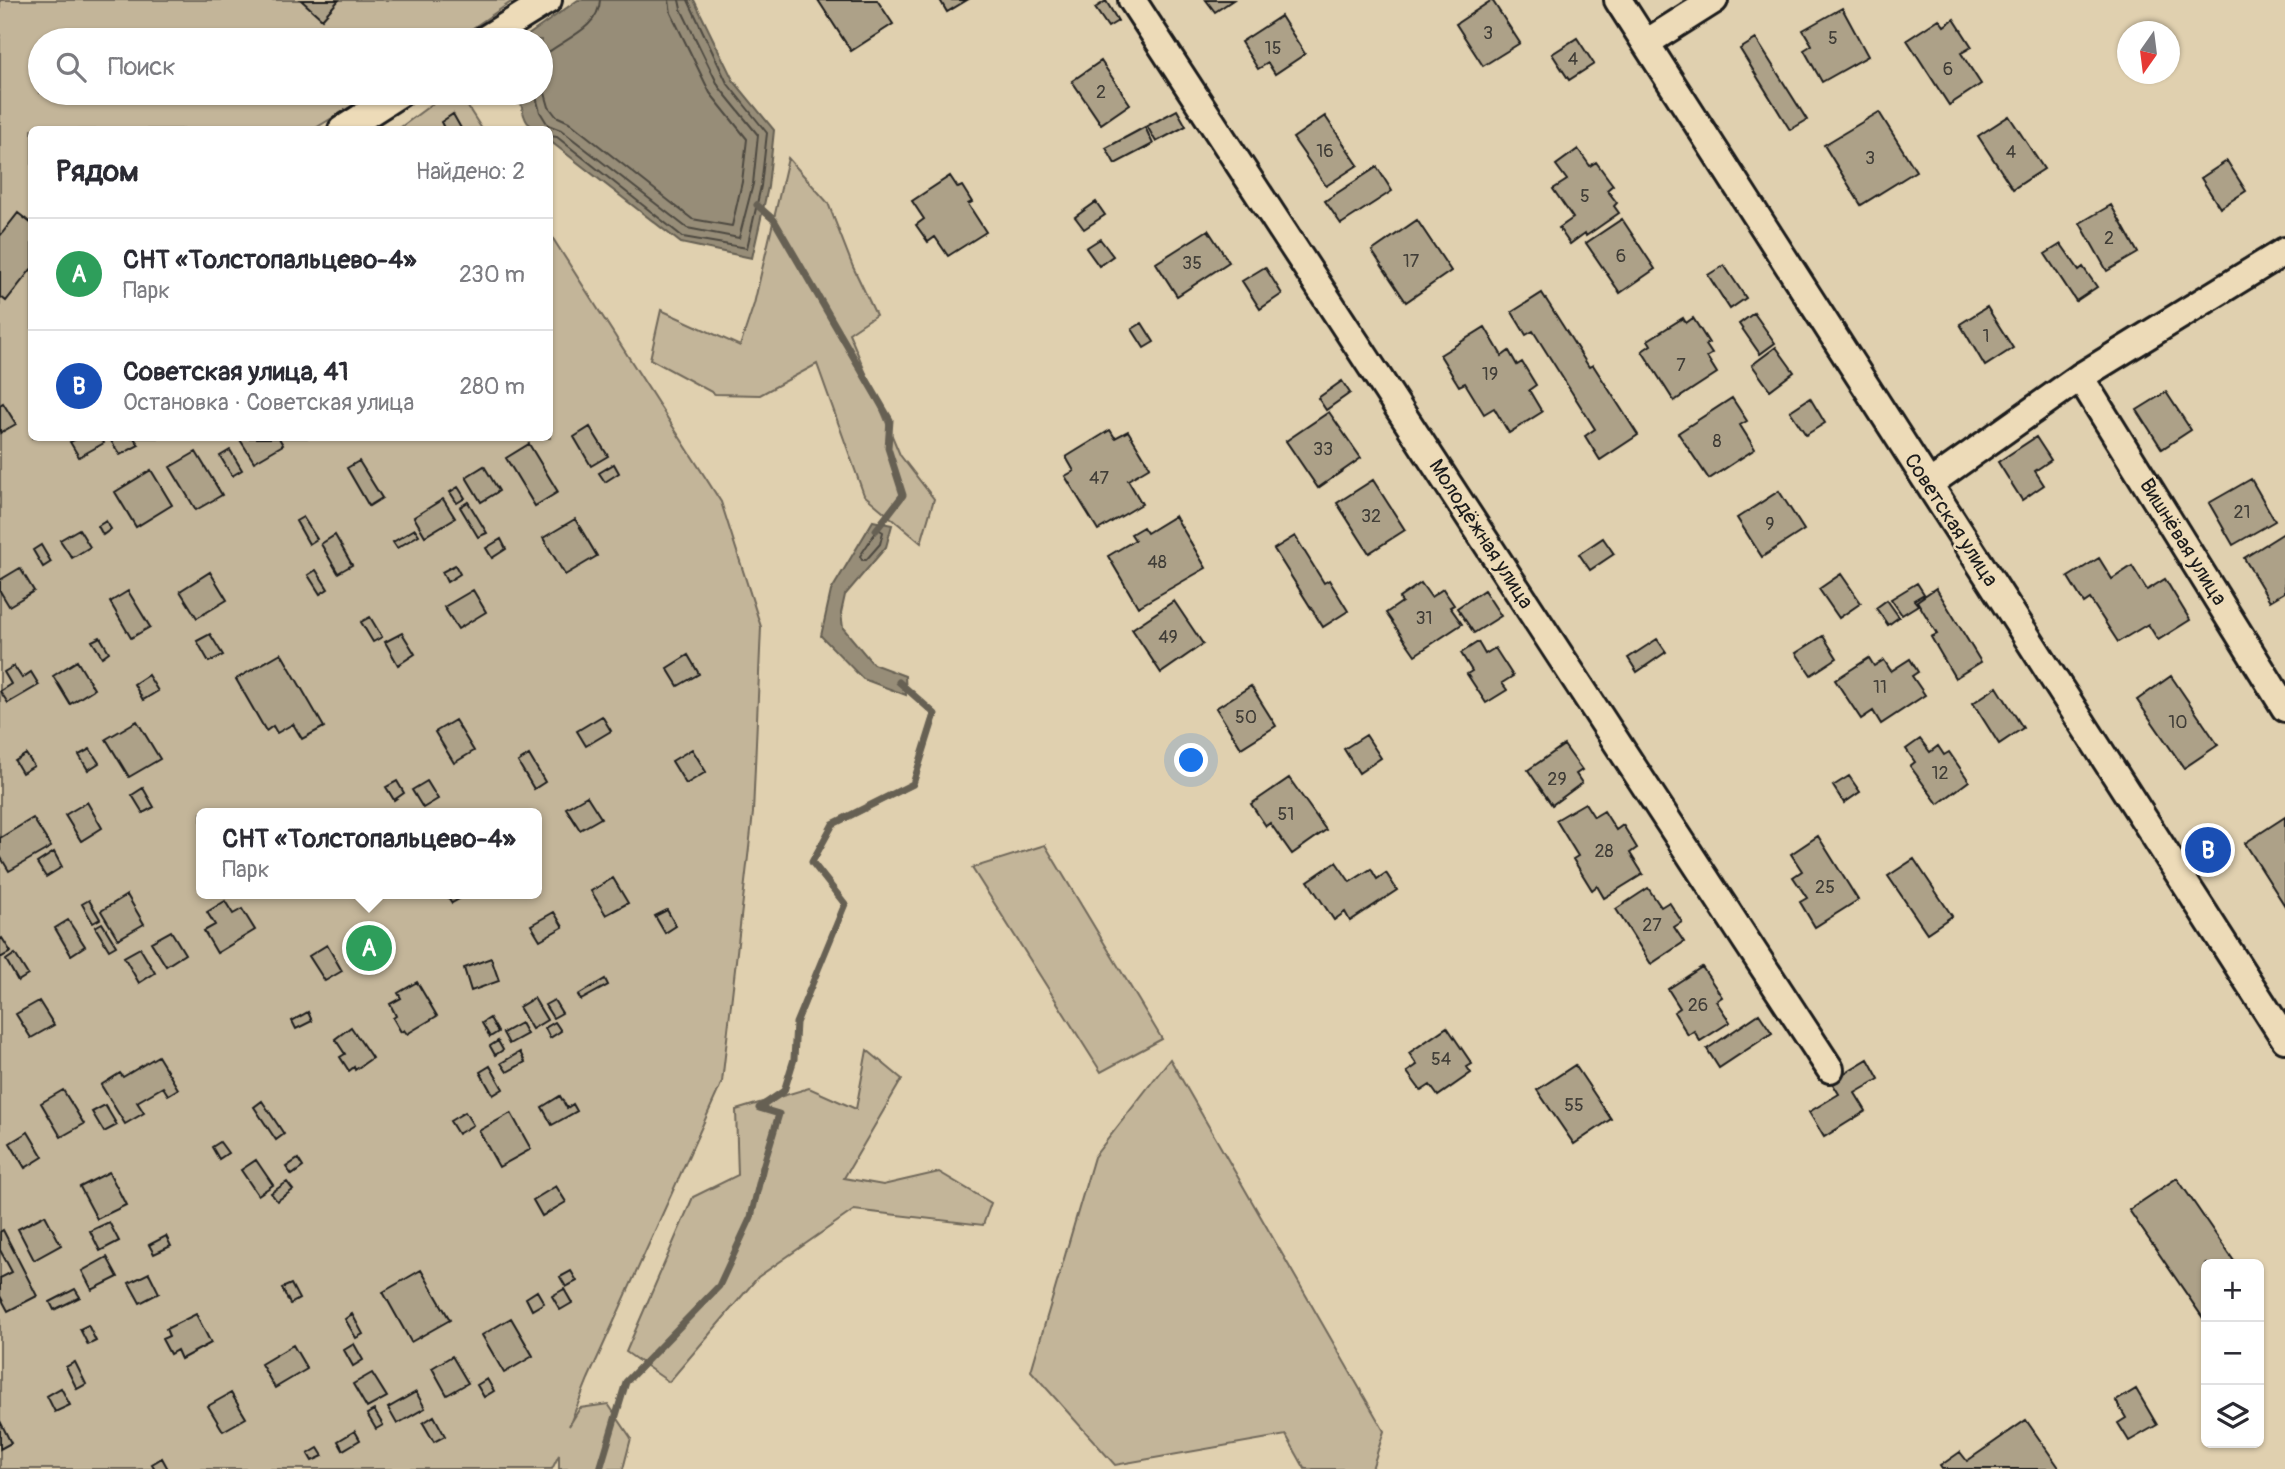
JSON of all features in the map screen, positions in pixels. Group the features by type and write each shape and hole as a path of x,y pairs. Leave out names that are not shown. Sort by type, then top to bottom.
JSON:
{"street":[{"path":"503,28 548,0"},
{"name":"Молодёжная улица","path":"1132,0 1830,1069"},
{"name":"Советская улица","path":"1618,0 2285,1039"},
{"path":"1646,43 1714,0"},
{"path":"348,126 381,105"},
{"path":"1929,484 2080,377 2285,251"},
{"name":"Вишнёвая улица","path":"2080,377 2285,708"}],"shaded area":[{"path":"0,0 514,0 473,28 28,28 28,105 353,105 319,126 28,126 28,441 553,441 553,239 721,502 761,627 753,813 722,1082 569,1426 580,1408 608,1404 631,1438 623,1469 559,1469 559,1455 552,1469 0,1469"},
{"path":"431,105 467,105 480,126 402,126"},
{"path":"788,158 828,203 853,267 876,315 849,333 900,455 934,499 921,543 864,495 817,364 760,395 715,394 650,359 661,310 740,346 754,304"},
{"path":"1045,845 1162,1039 1101,1072 972,868"},
{"path":"867,1050 902,1079 844,1178 883,1185 939,1172 991,1203 983,1225 854,1210 758,1277 669,1382 626,1352 693,1197 738,1175 736,1110 809,1088 856,1109"},
{"path":"1170,1059 1384,1431 1372,1469 1305,1469 1286,1435 1115,1465 1031,1371 1094,1157"}],"water":[{"path":"578,0 694,0 733,80 774,130 768,187 752,258 681,243 553,143 553,126 529,124 521,105 553,105 553,28 538,28"},
{"path":"873,521 892,525 886,547 845,595 841,613 843,628 873,664 905,676 906,695 863,679 821,636 831,591"}],"building":[{"path":"301,0 339,0 322,19"},
{"path":"818,0 877,0 893,24 851,51"},
{"path":"940,0 967,0 947,12"},
{"path":"1206,0 1233,0 1215,12"},
{"path":"1492,0 1520,43 1483,66 1456,24"},
{"path":"1106,1 1118,21 1108,27 1095,8"},
{"path":"1842,8 1868,56 1822,82 1804,50 1812,45 1803,30"},
{"path":"1281,16 1305,54 1275,74 1268,63 1258,69 1241,42"},
{"path":"1939,19 1944,26 1954,19 1972,47 1961,53 1981,84 1949,105 1907,40"},
{"path":"1577,38 1594,64 1569,80 1552,54"},
{"path":"1756,39 1807,120 1790,130 1740,49"},
{"path":"1101,61 1130,104 1101,124 1072,81"},
{"path":"1177,110 1186,126 1156,142 1147,126"},
{"path":"1879,112 1916,171 1861,205 1824,145"},
{"path":"453,114 460,126 443,126 441,122"},
{"path":"1325,116 1358,165 1326,186 1293,138"},
{"path":"2009,116 2044,169 2013,189 1978,136"},
{"path":"1145,127 1153,144 1115,164 1106,148"},
{"path":"1578,149 1590,166 1596,162 1613,185 1607,190 1617,203 1614,206 1619,213 1570,244 1559,228 1573,218 1553,189 1567,180 1556,165"},
{"path":"2227,161 2246,191 2220,208 2201,178"},
{"path":"1377,167 1392,191 1341,224 1325,201"},
{"path":"950,176 958,188 962,186 972,202 968,204 986,232 948,256 935,237 928,242 916,225 924,219 912,201"},
{"path":"1096,202 1105,215 1084,229 1075,217"},
{"path":"2111,205 2138,253 2107,271 2080,223"},
{"path":"18,213 28,221 28,273 6,301 0,296 0,236"},
{"path":"1622,219 1655,269 1620,293 1586,243"},
{"path":"1417,220 1451,271 1406,302 1372,251"},
{"path":"1208,230 1229,262 1177,296 1156,263"},
{"path":"1100,239 1113,256 1099,266 1086,248"},
{"path":"2061,244 2079,270 2083,267 2097,287 2076,301 2045,254"},
{"path":"1724,265 1746,298 1730,309 1708,275"},
{"path":"1265,267 1282,294 1260,309 1242,281"},
{"path":"1542,293 1589,367 1593,365 1638,435 1600,460 1585,436 1595,429 1533,331 1526,335 1512,312"},
{"path":"1987,307 2013,348 1985,366 1960,324"},
{"path":"1754,313 1775,343 1760,354 1739,324"},
{"path":"1683,318 1686,323 1693,318 1709,343 1706,345 1712,354 1707,357 1717,373 1674,401 1642,351 1651,345 1648,340"},
{"path":"1142,323 1154,342 1144,348 1132,329"},
{"path":"1485,327 1502,356 1509,351 1517,365 1522,362 1536,385 1529,390 1542,412 1509,433 1494,408 1484,414 1465,383 1459,386 1440,355"},
{"path":"1776,347 1794,372 1770,390 1752,365"},
{"path":"1342,381 1350,393 1326,410 1318,398"},
{"path":"2166,392 2191,430 2162,449 2137,410"},
{"path":"1732,398 1747,421 1740,425 1755,449 1709,479 1678,433"},
{"path":"1810,398 1825,423 1806,435 1790,411"},
{"path":"3,403 16,424 0,433 0,405"},
{"path":"1329,412 1361,458 1318,488 1286,441"},
{"path":"590,427 608,456 591,466 574,437"},
{"path":"1110,430 1115,438 1128,431 1150,467 1128,480 1142,504 1098,530 1065,476 1074,471 1066,457"},
{"path":"2036,437 2051,460 2035,471 2044,485 2022,500 1998,462"},
{"path":"103,441 104,443 79,457 70,442"},
{"path":"111,441 136,441 139,445 120,455"},
{"path":"241,441 281,441 283,445 254,462"},
{"path":"529,444 558,492 535,506 506,458"},
{"path":"230,450 242,470 232,476 220,456"},
{"path":"196,452 222,495 196,510 170,467"},
{"path":"359,461 382,498 369,506 347,468"},
{"path":"614,464 619,473 605,482 599,473"},
{"path":"484,466 499,491 481,502 466,477"},
{"path":"151,470 172,505 136,527 115,492"},
{"path":"2251,479 2275,521 2233,545 2209,503"},
{"path":"1373,480 1405,530 1369,553 1337,503"},
{"path":"458,487 465,498 457,503 450,492"},
{"path":"1779,491 1804,530 1762,557 1737,518"},
{"path":"443,499 455,518 425,536 414,517"},
{"path":"468,502 487,533 478,537 460,507"},
{"path":"1175,516 1206,568 1138,607 1108,556 1135,540 1131,534 1143,527 1147,533"},
{"path":"303,517 317,539 309,544 296,521"},
{"path":"575,519 597,556 565,575 543,538"},
{"path":"106,521 111,529 103,535 98,526"},
{"path":"79,529 90,547 72,558 60,540"},
{"path":"415,529 419,535 397,548 393,542"},
{"path":"2284,533 2285,592 2270,601 2244,558"},
{"path":"335,535 352,565 338,573 321,544"},
{"path":"1295,536 1324,583 1329,580 1348,611 1323,627 1274,549"},
{"path":"1603,538 1614,554 1590,570 1579,554"},
{"path":"501,539 506,549 492,558 486,548"},
{"path":"41,545 51,562 43,567 33,550"},
{"path":"2099,558 2112,579 2132,566 2147,590 2165,579 2190,620 2158,640 2148,624 2118,642 2090,599 2084,603 2068,577"},
{"path":"455,565 460,574 447,582 442,572"},
{"path":"20,568 34,591 9,606 0,591 0,580"},
{"path":"316,570 328,589 320,594 308,575"},
{"path":"210,572 227,600 197,618 180,591"},
{"path":"1841,574 1861,603 1839,618 1819,589"},
{"path":"1421,583 1431,597 1443,589 1454,605 1450,607 1462,624 1415,655 1386,613 1402,602 1399,598"},
{"path":"1917,583 1924,594 1914,600 1918,605 1902,615 1891,599"},
{"path":"1936,588 1981,662 1955,678 1931,637 1937,634 1917,601"},
{"path":"473,590 486,612 458,629 444,607"},
{"path":"1484,590 1501,616 1474,633 1457,608"},
{"path":"128,591 150,627 131,638 110,602"},
{"path":"1887,600 1899,617 1888,625 1876,608"},
{"path":"1174,601 1203,644 1161,673 1132,629"},
{"path":"370,617 382,637 373,642 361,622"},
{"path":"402,633 415,654 398,665 385,642"},
{"path":"210,634 223,655 209,662 197,641"},
{"path":"1823,636 1837,658 1811,675 1796,653"},
{"path":"100,637 109,652 102,657 92,641"},
{"path":"1657,639 1666,652 1637,672 1628,658"},
{"path":"1478,642 1485,654 1495,648 1513,676 1502,683 1507,690 1486,703 1467,674 1472,671 1461,653"},
{"path":"281,653 324,727 302,739 293,724 277,733 273,726 266,731 236,679"},
{"path":"688,655 699,674 678,686 667,668"},
{"path":"1869,658 1874,666 1884,660 1891,671 1910,659 1918,672 1912,676 1925,695 1881,724 1873,711 1861,719 1835,680"},
{"path":"77,661 94,689 70,704 53,676"},
{"path":"14,666 22,678 31,672 39,685 8,703 0,691 11,684 4,672"},
{"path":"148,675 158,691 143,700 134,684"},
{"path":"2171,676 2218,745 2184,768 2137,700"},
{"path":"1251,686 1276,726 1241,748 1216,708"},
{"path":"1997,687 2023,728 1999,744 1973,703"},
{"path":"602,716 611,731 586,746 577,731"},
{"path":"455,720 474,751 454,763 435,732"},
{"path":"137,721 160,759 129,777 106,739"},
{"path":"1366,735 1381,758 1359,773 1344,749"},
{"path":"1920,739 1930,752 1938,746 1944,755 1949,752 1969,781 1938,804 1910,766 1915,762 1906,749"},
{"path":"1564,745 1582,770 1576,774 1582,783 1552,805 1528,770"},
{"path":"90,749 99,763 88,770 79,755"},
{"path":"692,749 706,772 686,784 672,761"},
{"path":"26,754 34,766 22,773 15,761"},
{"path":"529,755 545,782 534,789 518,762"},
{"path":"1849,776 1860,792 1844,803 1833,786"},
{"path":"1289,778 1326,830 1292,854 1270,823 1266,826 1251,804"},
{"path":"397,781 404,793 394,800 386,787"},
{"path":"427,781 438,799 423,808 412,790"},
{"path":"143,788 154,807 143,813 132,795"},
{"path":"587,796 601,818 580,830 566,808"},
{"path":"87,802 102,828 81,841 65,815"},
{"path":"1585,803 1594,817 1604,811 1616,830 1623,825 1637,848 1630,853 1643,874 1604,898 1597,886 1592,890 1573,859 1578,856 1556,820"},
{"path":"2285,817 2285,906 2245,843"},
{"path":"33,818 51,847 9,871 0,856 0,838"},
{"path":"1818,836 1858,900 1815,927 1800,902 1807,898 1793,877 1802,871 1791,854"},
{"path":"54,852 62,867 46,877 37,863"},
{"path":"1914,859 1952,916 1927,933 1888,876"},
{"path":"1336,862 1350,882 1371,869 1377,879 1386,873 1397,890 1350,921 1345,912 1334,920 1308,881"},
{"path":"613,878 628,903 606,915 591,891"},
{"path":"1648,888 1661,907 1669,902 1682,922 1674,927 1684,942 1651,964 1616,909"},
{"path":"127,895 144,924 118,939 101,911"},
{"path":"89,900 100,919 93,923 82,904"},
{"path":"225,901 233,914 242,909 255,930 217,953 204,931 215,925 207,912"},
{"path":"667,910 676,926 665,933 655,916"},
{"path":"554,912 563,927 540,940 531,925"},
{"path":"68,920 85,946 71,955 55,928"},
{"path":"102,923 116,946 109,950 95,927"},
{"path":"171,931 185,954 166,966 151,942"},
{"path":"2,938 11,952 0,958 0,940"},
{"path":"327,945 342,971 325,981 309,956"},
{"path":"140,948 155,973 139,983 124,957"},
{"path":"15,954 28,975 18,981 6,960"},
{"path":"491,958 499,981 471,991 464,968"},
{"path":"1702,967 1722,997 1716,1001 1730,1022 1700,1041 1694,1031 1688,1035 1674,1012 1680,1008 1668,989"},
{"path":"605,979 608,985 581,1000 578,995"},
{"path":"417,982 437,1016 407,1034 404,1030 401,1032 393,1018 396,1016 390,1004 401,998 398,993"},
{"path":"534,998 547,1020 532,1029 519,1007"},
{"path":"554,1000 562,1013 553,1018 545,1005"},
{"path":"39,1001 54,1025 31,1038 16,1014"},
{"path":"308,1012 312,1021 296,1029 292,1021"},
{"path":"1759,1014 1772,1033 1719,1068 1707,1049"},
{"path":"490,1018 498,1032 490,1037 482,1023"},
{"path":"555,1022 561,1031 550,1038 545,1028"},
{"path":"521,1023 527,1034 509,1044 503,1033"},
{"path":"351,1027 372,1058 349,1071 340,1057 345,1054 335,1039"},
{"path":"1447,1027 1472,1064 1467,1067 1471,1073 1438,1096 1430,1085 1421,1091 1407,1072 1417,1065 1409,1053"},
{"path":"498,1041 503,1050 495,1055 490,1046"},
{"path":"520,1052 525,1062 507,1072 501,1063"},
{"path":"158,1056 178,1089 168,1095 163,1087 137,1102 144,1113 125,1124 101,1085 120,1073 123,1077"},
{"path":"1868,1059 1879,1079 1855,1093 1866,1111 1824,1137 1809,1112 1839,1094 1831,1081"},
{"path":"1575,1065 1611,1119 1574,1144 1537,1090"},
{"path":"490,1066 503,1089 493,1095 480,1072"},
{"path":"63,1090 84,1124 61,1137 41,1103"},
{"path":"560,1096 567,1108 573,1104 577,1111 552,1125 542,1107"},
{"path":"262,1101 284,1134 276,1140 254,1107"},
{"path":"105,1105 117,1125 104,1132 92,1112"},
{"path":"465,1112 473,1125 458,1134 450,1121"},
{"path":"511,1113 531,1149 499,1167 479,1131"},
{"path":"28,1132 43,1157 25,1168 10,1143"},
{"path":"220,1142 228,1153 219,1159 212,1147"},
{"path":"298,1159 303,1167 292,1175 286,1167"},
{"path":"256,1160 273,1185 258,1195 241,1170"},
{"path":"109,1172 126,1205 97,1219 80,1187"},
{"path":"2177,1178 2233,1259 2201,1259 2201,1315 2129,1210"},
{"path":"287,1182 293,1190 277,1201 271,1193"},
{"path":"556,1186 566,1202 542,1216 533,1200"},
{"path":"45,1215 61,1245 34,1260 18,1229"},
{"path":"109,1222 119,1241 100,1251 90,1231"},
{"path":"3,1230 37,1296 8,1311 0,1296 0,1278 12,1272 0,1250 0,1232"},
{"path":"166,1236 171,1246 154,1254 149,1245"},
{"path":"107,1257 118,1277 92,1290 82,1271"},
{"path":"421,1270 450,1320 411,1342 383,1292"},
{"path":"571,1271 577,1281 566,1287 560,1277"},
{"path":"149,1273 159,1293 140,1303 129,1283"},
{"path":"291,1284 299,1299 290,1304 282,1288"},
{"path":"75,1289 80,1297 54,1310 50,1302"},
{"path":"564,1289 572,1303 560,1310 552,1296"},
{"path":"537,1291 544,1303 532,1310 526,1298"},
{"path":"196,1314 211,1343 181,1359 177,1350 170,1354 162,1339 169,1336 166,1329"},
{"path":"352,1314 363,1334 356,1338 345,1319"},
{"path":"511,1318 533,1356 504,1373 482,1335"},
{"path":"88,1325 96,1341 88,1345 80,1329"},
{"path":"354,1344 363,1360 353,1366 344,1350"},
{"path":"293,1345 307,1369 275,1388 261,1364"},
{"path":"452,1356 468,1383 447,1395 432,1368"},
{"path":"75,1362 86,1384 77,1389 66,1367"},
{"path":"372,1373 387,1397 367,1408 353,1384"},
{"path":"487,1379 494,1391 484,1397 477,1385"},
{"path":"61,1388 70,1405 55,1412 47,1396"},
{"path":"2136,1389 2157,1425 2129,1441 2118,1423 2126,1418 2116,1401"},
{"path":"416,1392 425,1408 397,1424 388,1408"},
{"path":"231,1393 246,1418 223,1431 208,1406"},
{"path":"374,1410 383,1425 376,1429 367,1414"},
{"path":"434,1416 445,1436 434,1442 423,1423"},
{"path":"2026,1420 2060,1469 1942,1469 1940,1466 1960,1452 1967,1461"},
{"path":"0,1421 11,1443 0,1449"},
{"path":"355,1431 360,1440 343,1450 338,1441"},
{"path":"318,1448 323,1456 312,1461 308,1454"},
{"path":"162,1458 168,1469 155,1469 152,1464"}],"waterway":[{"path":"757,205 774,220 890,420 888,448 903,495 876,530"},
{"path":"600,1469 626,1382 719,1286 751,1217 779,1114 759,1108 784,1091 794,1059 796,1023 845,904 812,862 833,824 913,784 935,714 899,682"}],"place":[{"name":"Советская улица, 41","path":"2208,850"},
{"name":"СНТ «Толстопальцево-4»","path":"369,948"}]}
